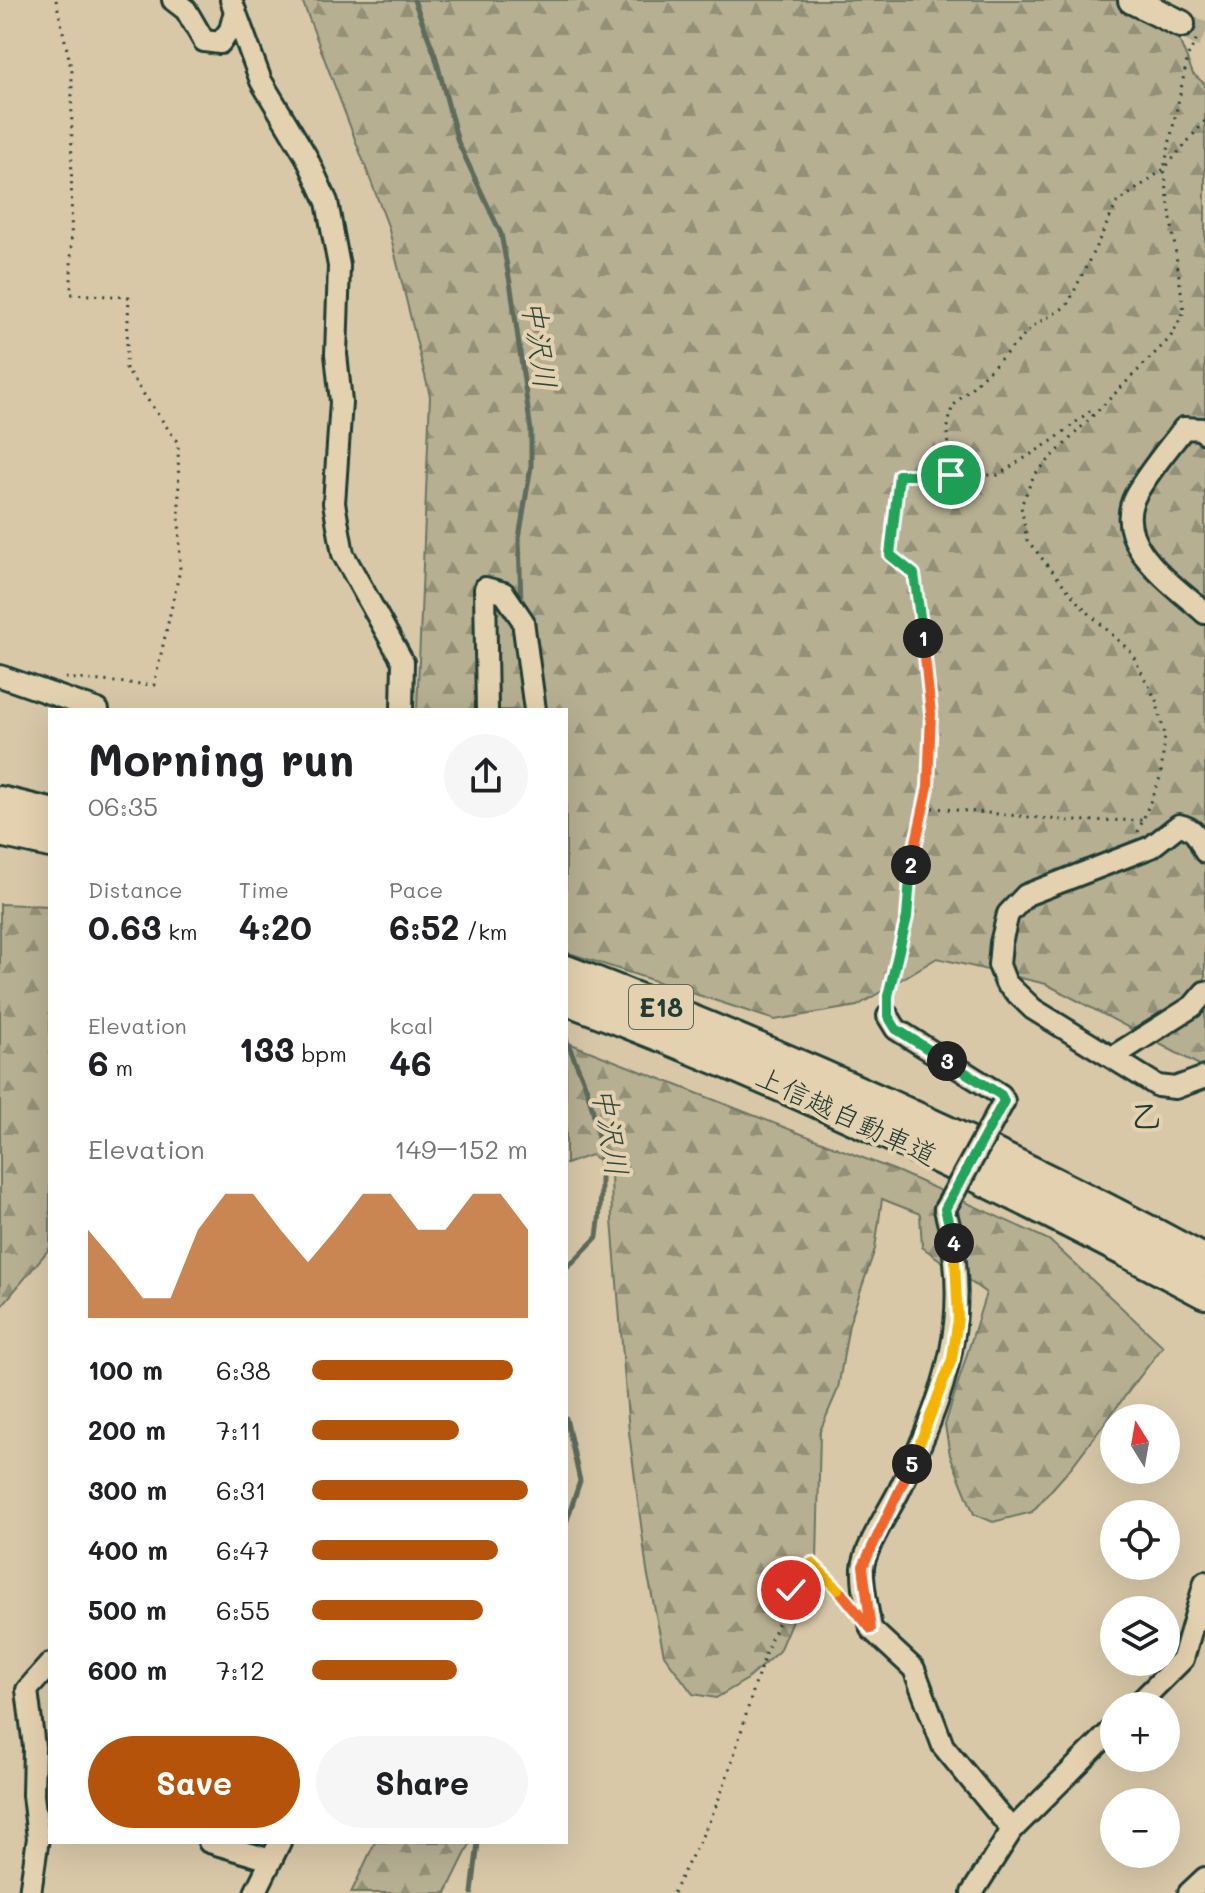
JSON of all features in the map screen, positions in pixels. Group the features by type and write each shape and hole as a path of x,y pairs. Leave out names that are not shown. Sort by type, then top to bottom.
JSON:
{"highway":[{"path":"0,802 48,814"},
{"path":"0,831 48,842"},
{"name":"上信越自動車道","path":"568,972 752,1058 1098,1204 1205,1261"},
{"name":"上信越自動車道","path":"568,1000 752,1058 1205,1293"}],"main road":[{"path":"1132,0 1190,29"}],"street":[{"path":"173,0 186,10 204,41 220,43 230,30 233,5"},
{"path":"233,5 261,81 306,156 327,202 339,266 336,354 341,402 334,503 343,554 403,662 402,708"},
{"path":"1205,433 1202,429 1184,428 1134,496 1131,515 1133,539 1149,562 1205,613"},
{"path":"487,708 485,588 504,593 523,621 535,708"},
{"path":"0,676 92,708"},
{"path":"1205,852 1198,836 1189,827 1179,825 1151,847 1026,895 1008,914 999,965 1006,983 1033,1009 1114,1056 1158,1086 1175,1088 1205,1077"},
{"path":"1114,1056 1193,1006 1205,992"},
{"path":"888,1016 896,1029 1001,1095 1004,1101 945,1209 956,1250 958,1318 952,1359 913,1462 863,1566 871,1629 914,1669 943,1746 1012,1830"},
{"path":"1150,1692 1183,1659 1205,1582"},
{"path":"30,1893 38,1838 33,1795 34,1747 27,1690 48,1666"},
{"path":"972,1893 1012,1830 1100,1742"},
{"path":"224,1844 275,1851 255,1893"},
{"path":"1189,1893 1205,1878"}],"path":[{"path":"56,0 72,72 71,294 129,297 126,369 178,443 180,570 154,685 61,678"},
{"path":"1164,169 1188,56 1190,29"},
{"path":"951,475 947,432 952,407 1036,324 1067,306 1117,203 1164,169 1205,121"},
{"path":"888,1016 888,996 904,932 909,873 928,787 931,714 918,588 914,574 890,555 899,475 998,475 1090,411 1097,413"},
{"path":"924,807 1071,821 1145,820"},
{"path":"673,1893 716,1806 766,1653 791,1590 812,1563 871,1629"}],"green space":[{"path":"302,0 1163,0 1193,74 1205,84 1205,1068 1046,984 937,958 857,1006 775,1020 568,953 568,708 417,708 430,396 388,226"},
{"path":"0,904 48,906 48,1250 0,1308"},
{"path":"568,1043 899,1172 1049,1240 1163,1346 1119,1404 1100,1404 1100,1429 1032,1512 993,1522 974,1514 950,1455 945,1425 986,1293 922,1247 920,1214 882,1199 875,1249 849,1324 838,1389 820,1431 817,1561 779,1651 746,1680 716,1698 693,1694 664,1655 647,1571 629,1432 612,1220 611,1168 591,1155 568,1163"},
{"path":"374,1844 470,1844 446,1893 351,1893"}],"waterway":[{"name":"中沢川","path":"414,0 435,55 458,142 501,234 511,288 531,431 531,466 519,538 521,603"},
{"name":"中沢川","path":"568,1043 592,1108 599,1145 601,1182 597,1237 568,1267"},
{"name":"中沢川","path":"568,1427 580,1481 568,1517"},
{"name":"中沢川","path":"472,1893 478,1844"}],"tunnel":[{"path":"1181,24 1205,36"}],"district":[{"name":"乙","path":"1145,1114"}],"route":[{"path":"791,1590 812,1563 825,1573 871,1629 863,1566 913,1462 952,1359 958,1318 956,1250 945,1209 1004,1101 1001,1095 896,1029 888,1016 888,996 907,917 909,873 928,787 931,714 918,588 914,574 890,555 899,475 951,475"}]}
